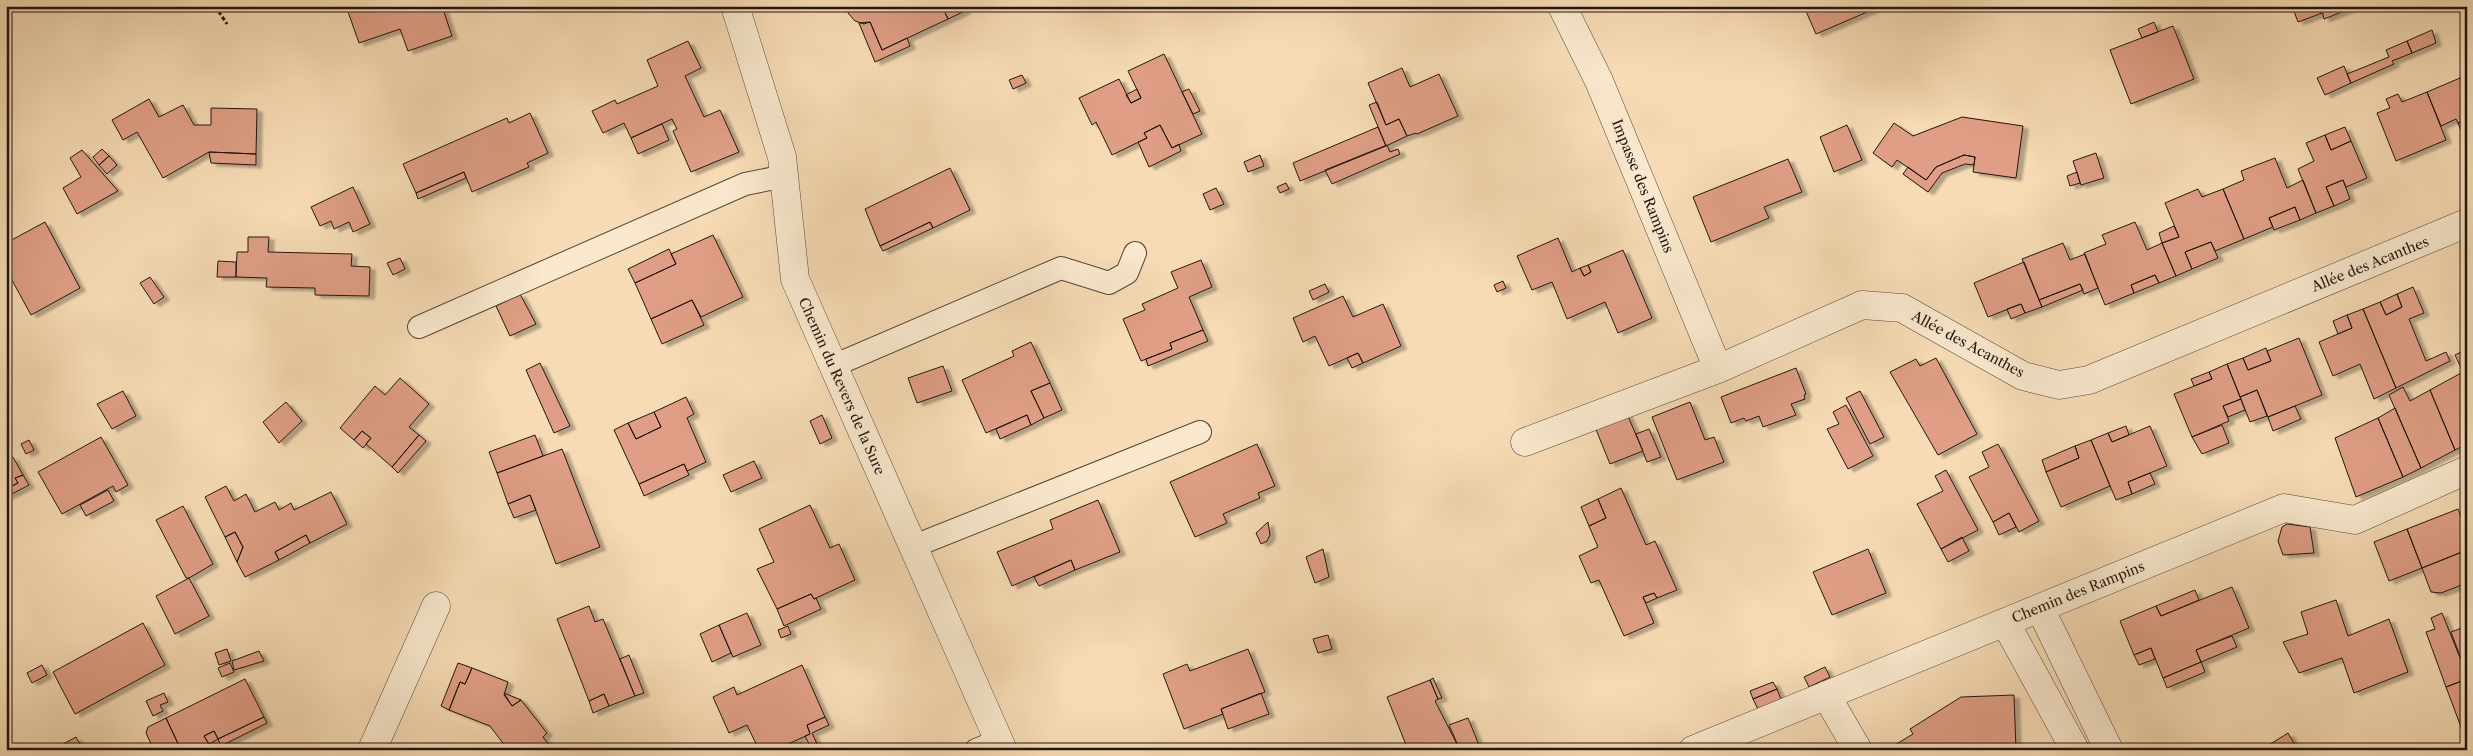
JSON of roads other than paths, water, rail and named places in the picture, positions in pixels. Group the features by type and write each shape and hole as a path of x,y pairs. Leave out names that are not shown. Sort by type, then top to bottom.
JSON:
{"street":[{"name":"Chemin du Revers de la Sure","path":"735,6 782,157 795,279 912,547 992,747"},
{"name":"Impasse des Rampins","path":"1562,6 1599,81 1718,369"},
{"name":"Allée des Acanthes","path":"1525,442 1718,369 1862,306 1902,308 2023,376 2059,385 2089,380 2467,223"},
{"name":"Chemin des Rampins","path":"1693,750 2284,508 2355,520 2467,470"},
{"path":"372,750 436,606"},
{"path":"2040,608 2109,750"},
{"path":"2005,622 2075,750"},
{"path":"1826,695 1858,750"}],"lane":[{"path":"419,327 745,184 785,176"},
{"path":"833,366 1060,268 1109,283 1128,273 1135,253"},
{"path":"912,547 1200,432"}]}
